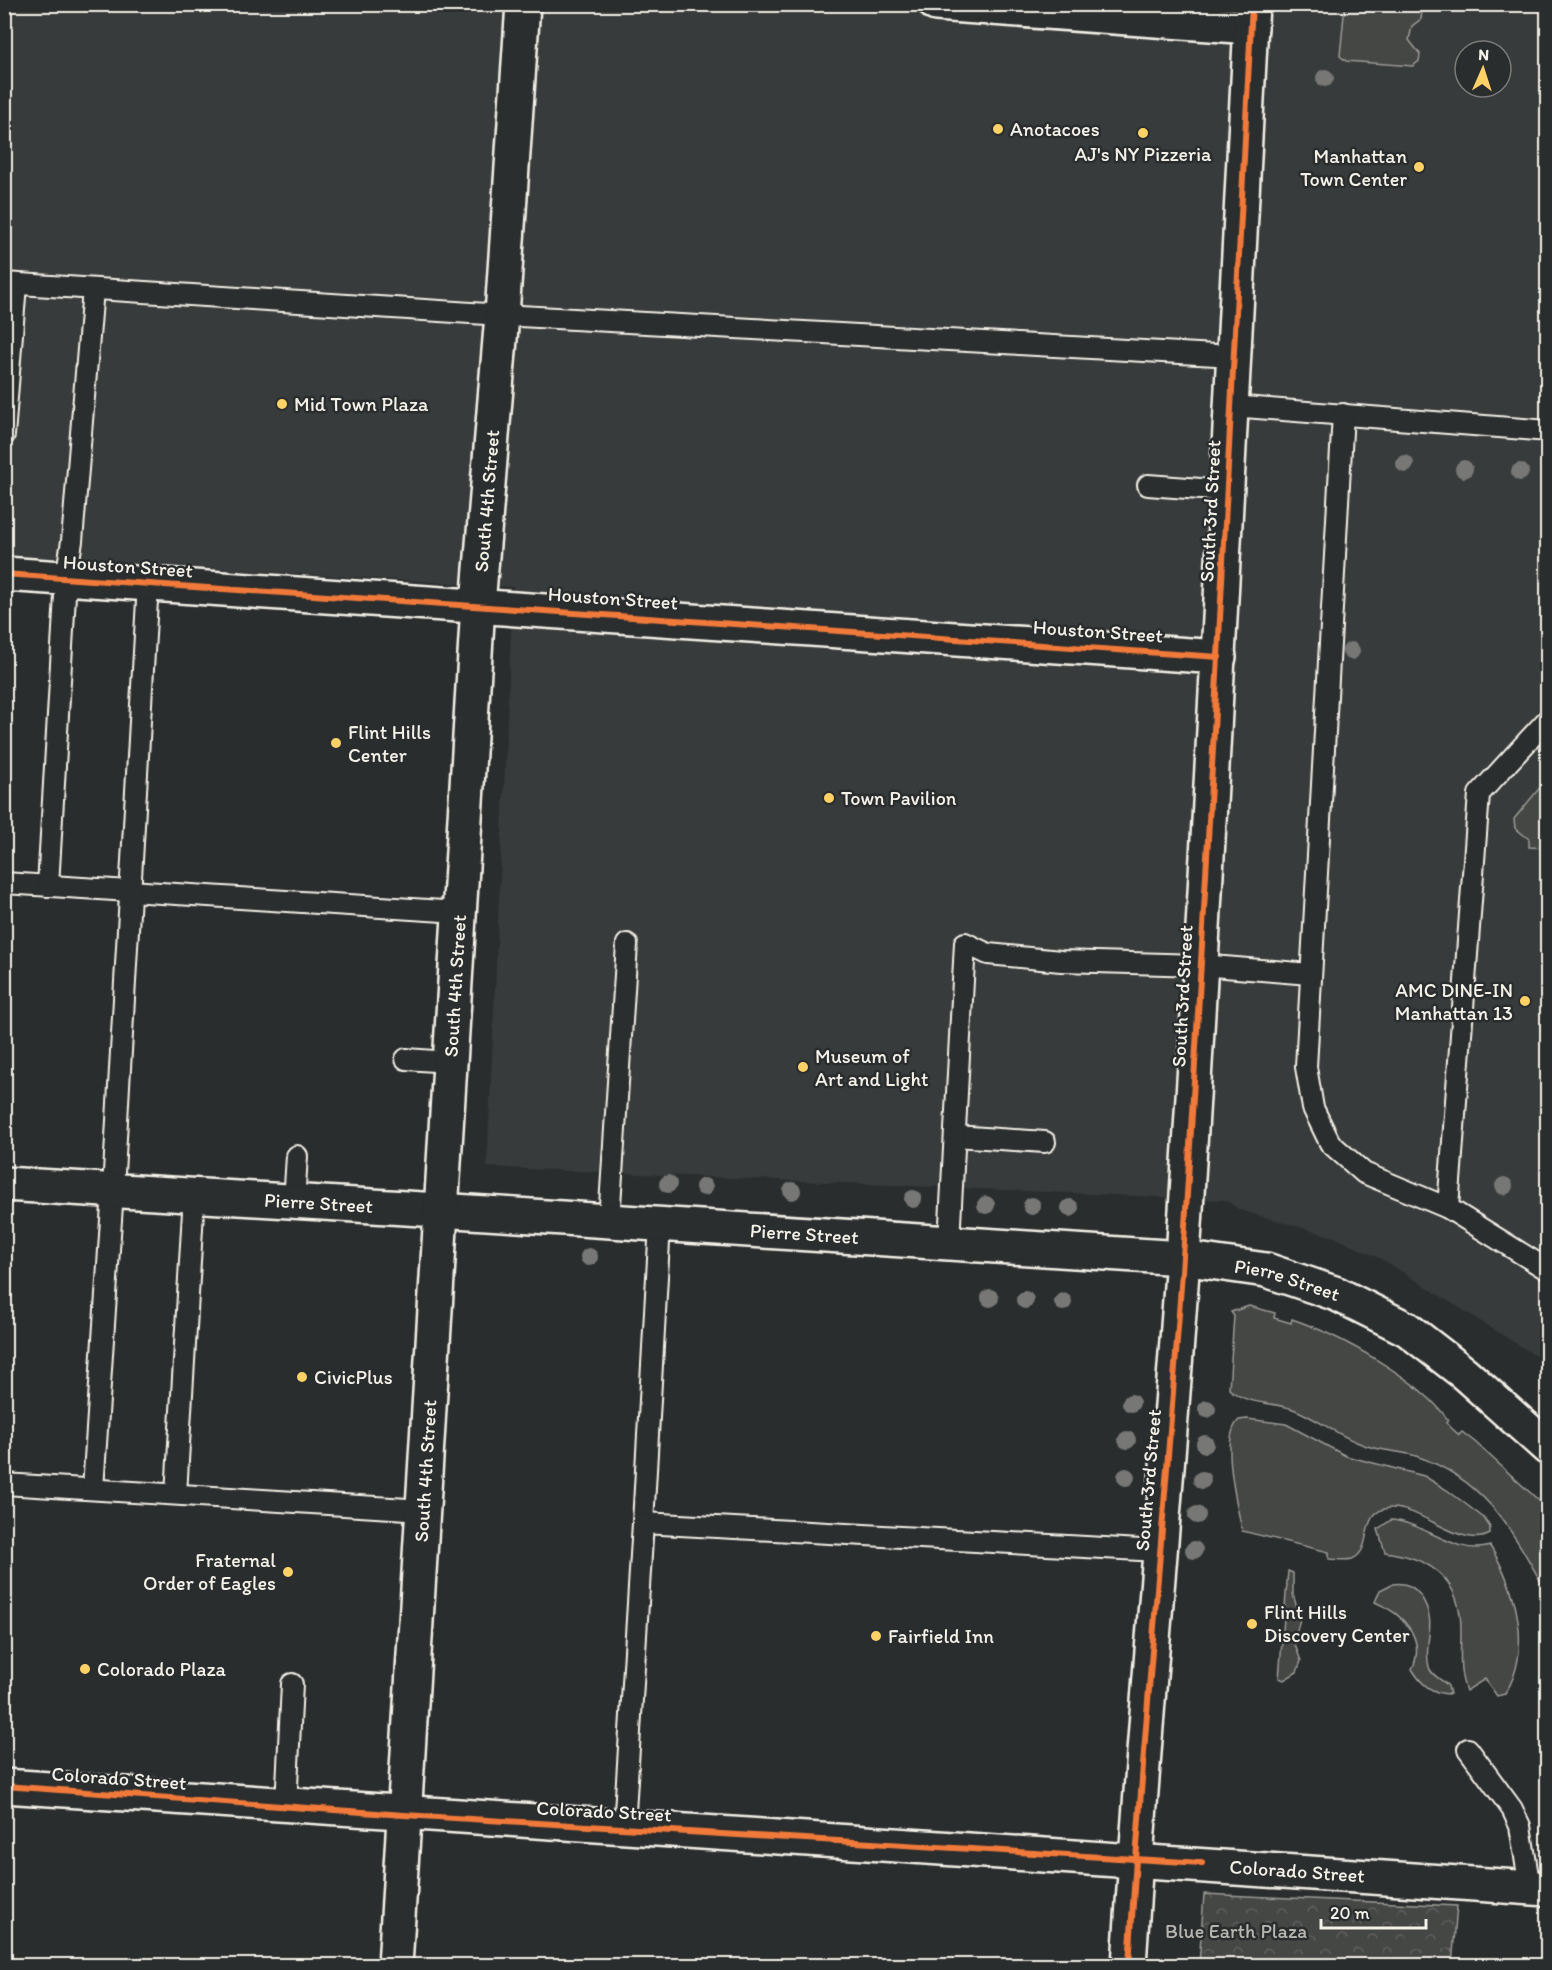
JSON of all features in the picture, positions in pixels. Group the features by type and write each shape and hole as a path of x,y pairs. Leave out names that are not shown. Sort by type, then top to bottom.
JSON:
{"street":[{"name":"South 4th Street","path":"395,1965 478,605 502,315 523,4"},
{"path":"936,4 1252,16"},
{"name":"South 3rd Street","path":"1129,1965 1135,1859 1182,1258 1219,657 1252,16"},
{"name":"Houston Street","path":"4,574 1219,657"},
{"name":"Pierre Street","path":"4,1184 949,1242 1182,1258 1266,1269 1337,1294 1407,1329 1464,1373 1548,1448"},
{"name":"Colorado Street","path":"4,1786 404,1815 1135,1859 1539,1889"}],"lane":[{"path":"4,435 10,283 502,315 1234,356"},
{"path":"48,886 66,578 72,541 93,289"},
{"path":"1231,406 1548,431"},
{"path":"1342,414 1306,1067 1313,1108 1330,1143 1364,1173 1448,1208 1548,1270"},
{"path":"1148,485 1227,491"},
{"path":"93,1489 113,1190 148,584"},
{"path":"1448,1208 1479,794 1548,719"},
{"path":"4,883 459,912"},
{"path":"949,1242 965,943 988,954 998,955 1061,960 1200,965 1310,974"},
{"path":"609,1221 627,944"},
{"path":"406,1059 449,1062"},
{"path":"955,1136 1045,1142"},
{"path":"294,1202 297,1156"},
{"path":"176,1494 195,1195"},
{"path":"624,1828 660,1224"},
{"path":"4,1484 424,1510"},
{"path":"643,1523 1159,1551"},
{"path":"286,1806 292,1684"},
{"path":"1468,1749 1512,1809 1520,1826 1539,1889"}],"shaded area":[{"path":"4,5 1547,5 1547,1363 1385,1261 1334,1237 1240,1210 1225,1200 487,1167 513,587 5,556"}],"green space":[{"path":"1345,5 1417,6 1422,11 1421,19 1412,26 1409,40 1420,54 1419,61 1413,66 1346,61 1340,56"},
{"path":"1547,779 1547,848 1529,847 1529,839 1515,828 1514,819"},
{"path":"1249,1306 1275,1313 1274,1318 1291,1323 1292,1319 1311,1326 1355,1347 1399,1374 1435,1405 1448,1420 1446,1423 1459,1435 1462,1432 1475,1442 1547,1508 1547,1593 1509,1529 1480,1494 1462,1479 1441,1466 1416,1456 1357,1443 1293,1409 1252,1401 1229,1389 1234,1316 1231,1312"},
{"path":"1239,1420 1286,1424 1346,1456 1424,1476 1484,1518 1490,1527 1490,1534 1479,1537 1467,1536 1415,1513 1390,1508 1373,1516 1363,1548 1352,1559 1344,1560 1329,1559 1329,1552 1242,1531 1234,1490 1230,1442 1233,1429"},
{"path":"1391,1520 1416,1526 1465,1547 1490,1546 1514,1599 1518,1619 1518,1658 1505,1694 1497,1696 1485,1679 1466,1691 1461,1669 1460,1614 1456,1598 1450,1585 1430,1566 1402,1555 1385,1552 1378,1529"},
{"path":"1288,1571 1293,1573 1293,1594 1300,1619 1294,1642 1301,1661 1297,1672 1284,1680 1279,1678"},
{"path":"1400,1583 1411,1587 1426,1605 1430,1624 1427,1649 1429,1667 1434,1675 1448,1686 1450,1694 1432,1690 1419,1679 1412,1669 1416,1658 1416,1647 1409,1628 1394,1613 1375,1602 1380,1590"},
{"name":"Blue Earth Plaza","path":"1204,1894 1457,1906 1452,1965 1199,1965"}],"cycle path":[{"path":"1129,1966 1193,1100 1252,4"},
{"path":"4,574 1219,657"},
{"path":"4,1786 404,1815 1202,1863"}],"place":[{"name":"Anotacoes","path":"998,129"},
{"name":"AJ's NY Pizzeria","path":"1143,133"},
{"name":"Manhattan Town Center","path":"1419,167"},
{"name":"Mid Town Plaza","path":"282,404"},
{"name":"Flint Hills Center","path":"336,743"},
{"name":"Town Pavilion","path":"829,798"},
{"name":"AMC DINE-IN Manhattan 13","path":"1525,1001"},
{"name":"Museum of Art and Light","path":"803,1067"},
{"name":"CivicPlus","path":"302,1377"},
{"name":"Fraternal Order of Eagles","path":"288,1572"},
{"name":"Flint Hills Discovery Center","path":"1252,1624"},
{"name":"Fairfield Inn","path":"876,1636"},
{"name":"Colorado Plaza","path":"85,1669"}]}
